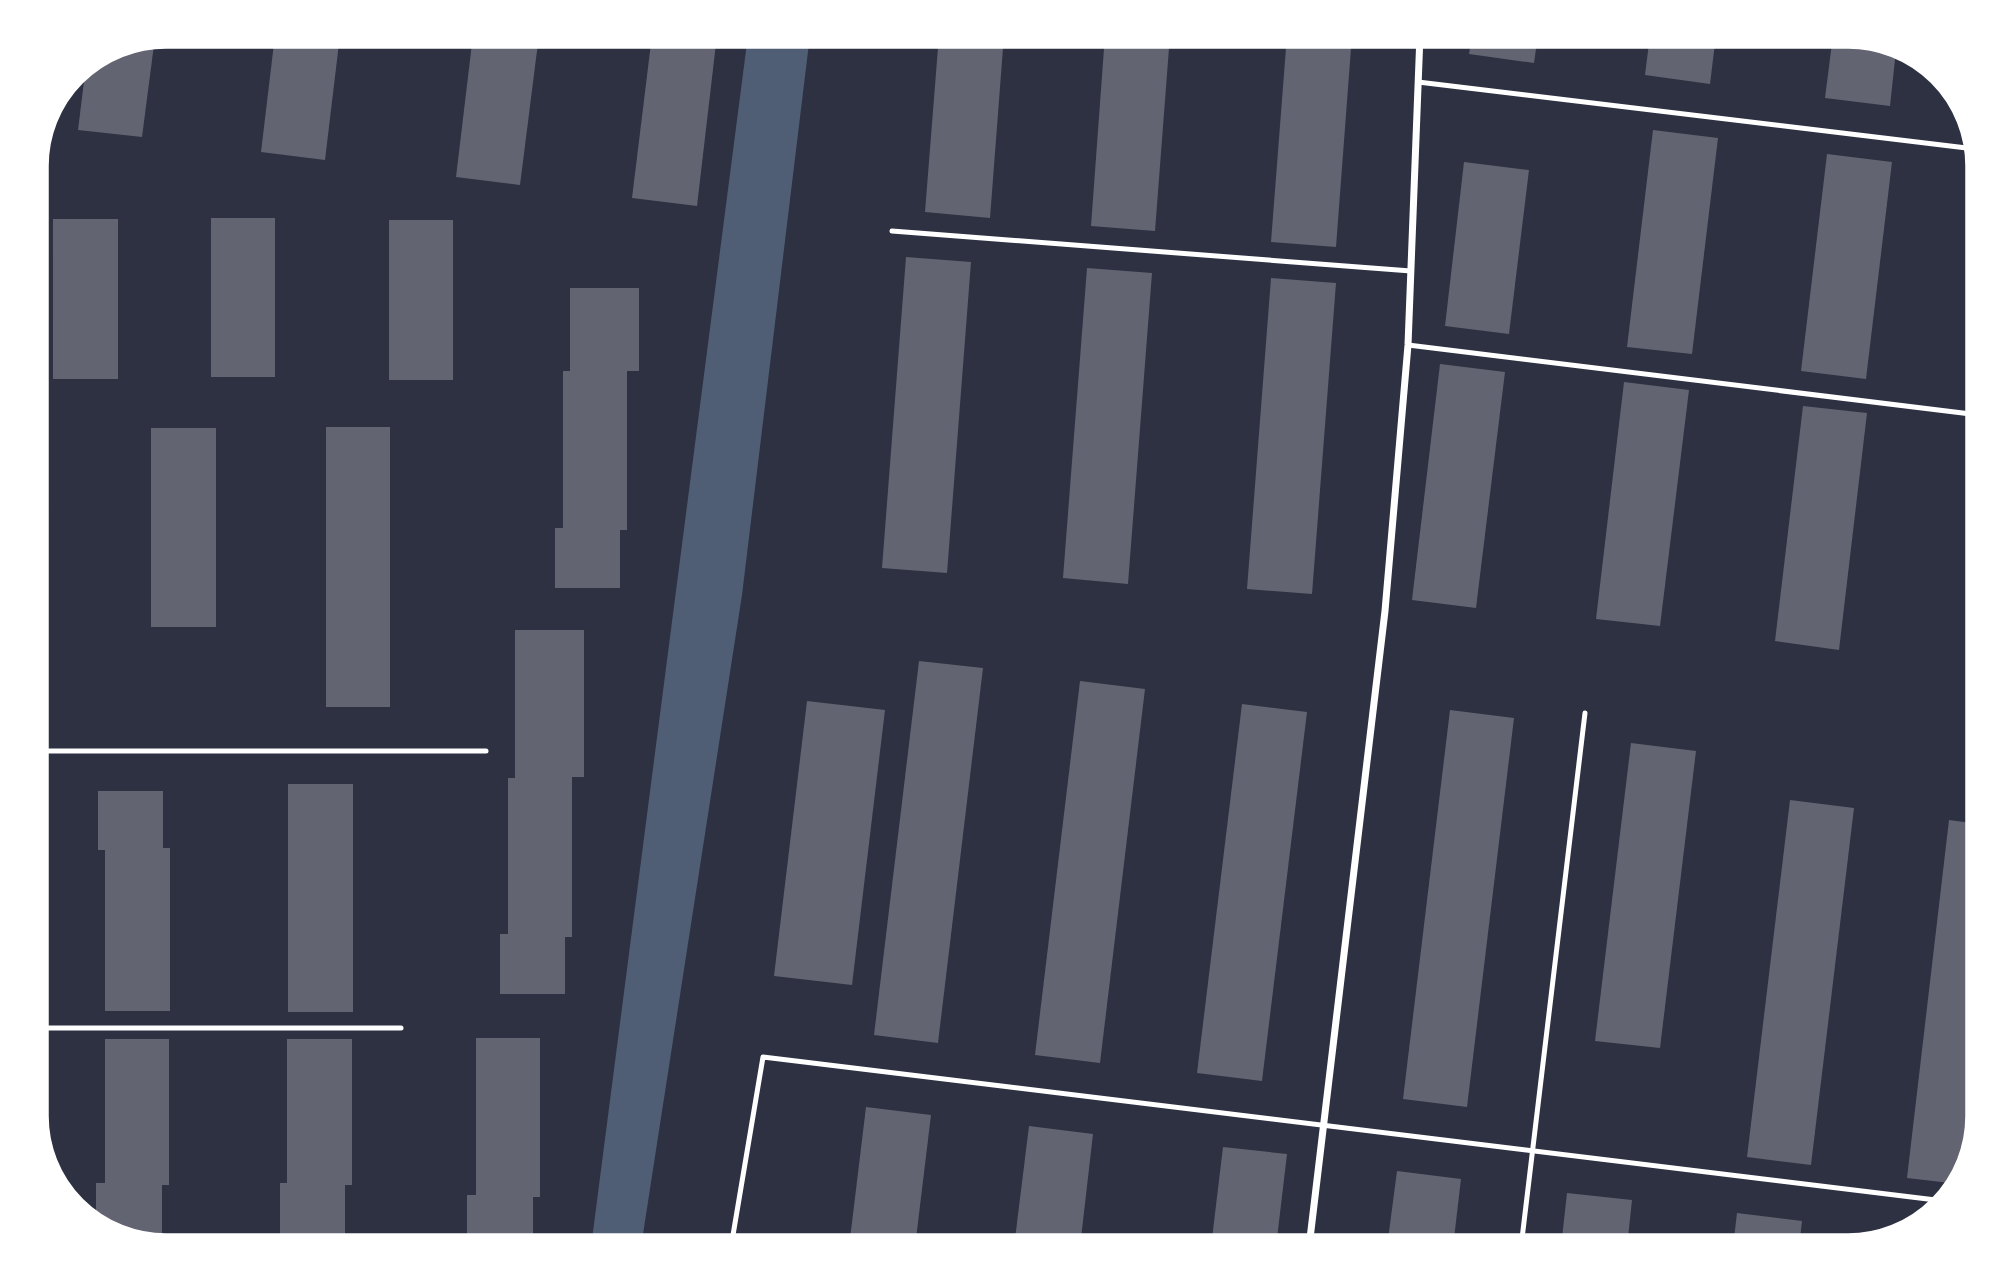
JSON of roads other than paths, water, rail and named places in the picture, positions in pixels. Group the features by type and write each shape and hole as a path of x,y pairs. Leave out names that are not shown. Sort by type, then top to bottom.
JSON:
{"street":[{"path":"1310,1235 1385,611 1408,345 1419,47"}],"lane":[{"path":"1418,82 1965,148"},
{"path":"891,230 1411,271"},
{"path":"1408,345 1967,414"},
{"path":"1522,1235 1585,713"},
{"path":"48,751 486,751"},
{"path":"48,1028 401,1028"},
{"path":"734,1235 763,1057 1932,1199"}],"water":[{"path":"746,47 809,47 742,595 643,1235 593,1235"}]}
